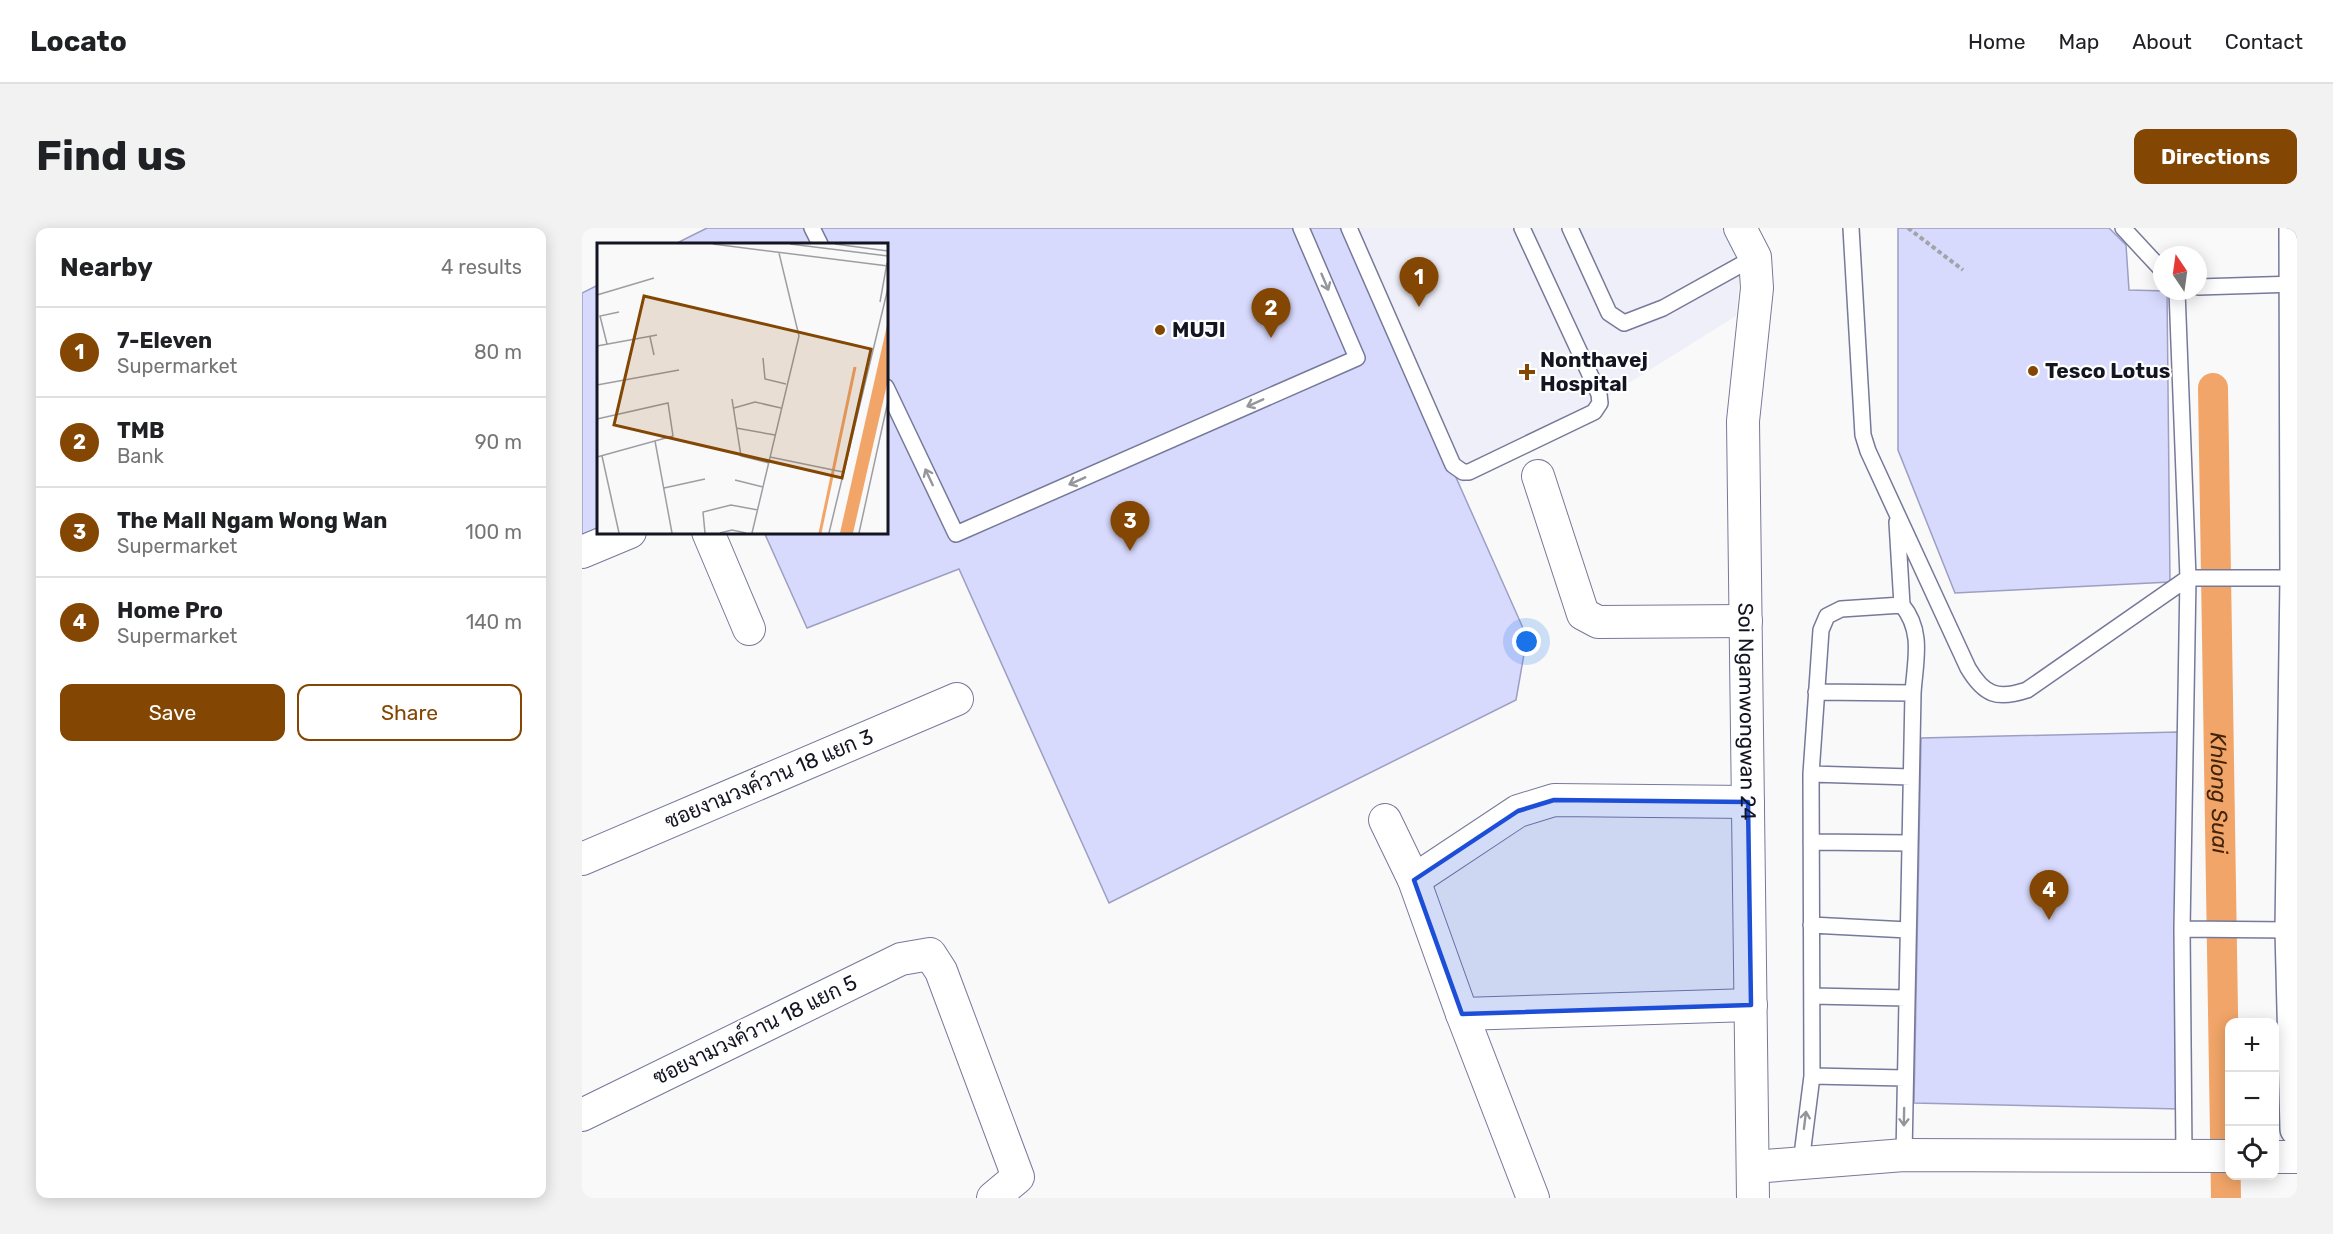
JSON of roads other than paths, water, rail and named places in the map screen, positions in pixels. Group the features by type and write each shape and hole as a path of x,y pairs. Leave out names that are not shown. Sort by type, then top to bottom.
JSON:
{"main road":[{"path":"2296,228 2297,578 2292,930 2297,1129"}],"street":[{"name":"Soi Ngamwongwan 24","path":"1740,228 1755,257 1757,288 1743,421 1753,1198"},
{"path":"1538,476 1583,614 1590,620 1598,622 1746,621"},
{"path":"582,552 625,534"},
{"path":"709,534 749,629"},
{"name":"ซอยงามวงค์วาน 18 แยก 3","path":"582,859 957,699"},
{"path":"1414,880 1518,811 1554,800 1748,802"},
{"path":"1385,820 1414,880 1462,1014 1533,1198"},
{"name":"ซอยงามวงค์วาน 18 แยก 5","path":"582,1115 901,959 930,954 941,970 1018,1177 993,1198"},
{"path":"1462,1014 1751,1005"},
{"path":"1753,1167 1904,1155 2225,1156"},
{"path":"2279,1157 2297,1157"}],"lane":[{"path":"812,228 819,243"},
{"path":"888,391 956,534 1358,358 1302,228"},
{"path":"1349,228 1453,465 1463,472 1469,472 1594,412 1600,403 1599,394 1522,228"},
{"path":"1570,228 1609,313 1624,323 1663,308 1755,257"},
{"path":"1851,228 1863,435 1896,513 1968,668 1976,682 1988,692 2008,696 2027,690 2188,578 2297,578"},
{"path":"2122,228 2153,261"},
{"path":"2207,287 2296,284"},
{"path":"2177,300 2188,578 2182,929 2184,1155"},
{"path":"1896,513 1902,605 1913,617 1917,631 1913,693 1904,1155"},
{"path":"1801,1163 1812,1076 1811,774 1821,630 1827,616 1841,609 1902,605"},
{"path":"1816,692 1913,693"},
{"path":"1811,774 1911,777"},
{"path":"1812,842 1910,843"},
{"path":"1811,925 1908,930"},
{"path":"2182,929 2292,930"},
{"path":"1812,996 1907,998"},
{"path":"1812,1076 1905,1078"}],"waterway":[{"name":"Khlong Suai","path":"2213,388 2226,1198"}],"place":[{"name":"7-Eleven","path":"1419,307"},
{"name":"MUJI","path":"1160,330"},
{"name":"TMB","path":"1271,338"},
{"name":"Tesco Lotus","path":"2033,371"},
{"name":"Nonthavej Hospital","path":"1527,372"},
{"name":"The Mall Ngam Wong Wan","path":"1130,551"},
{"name":"Home Pro","path":"2049,920"}]}
